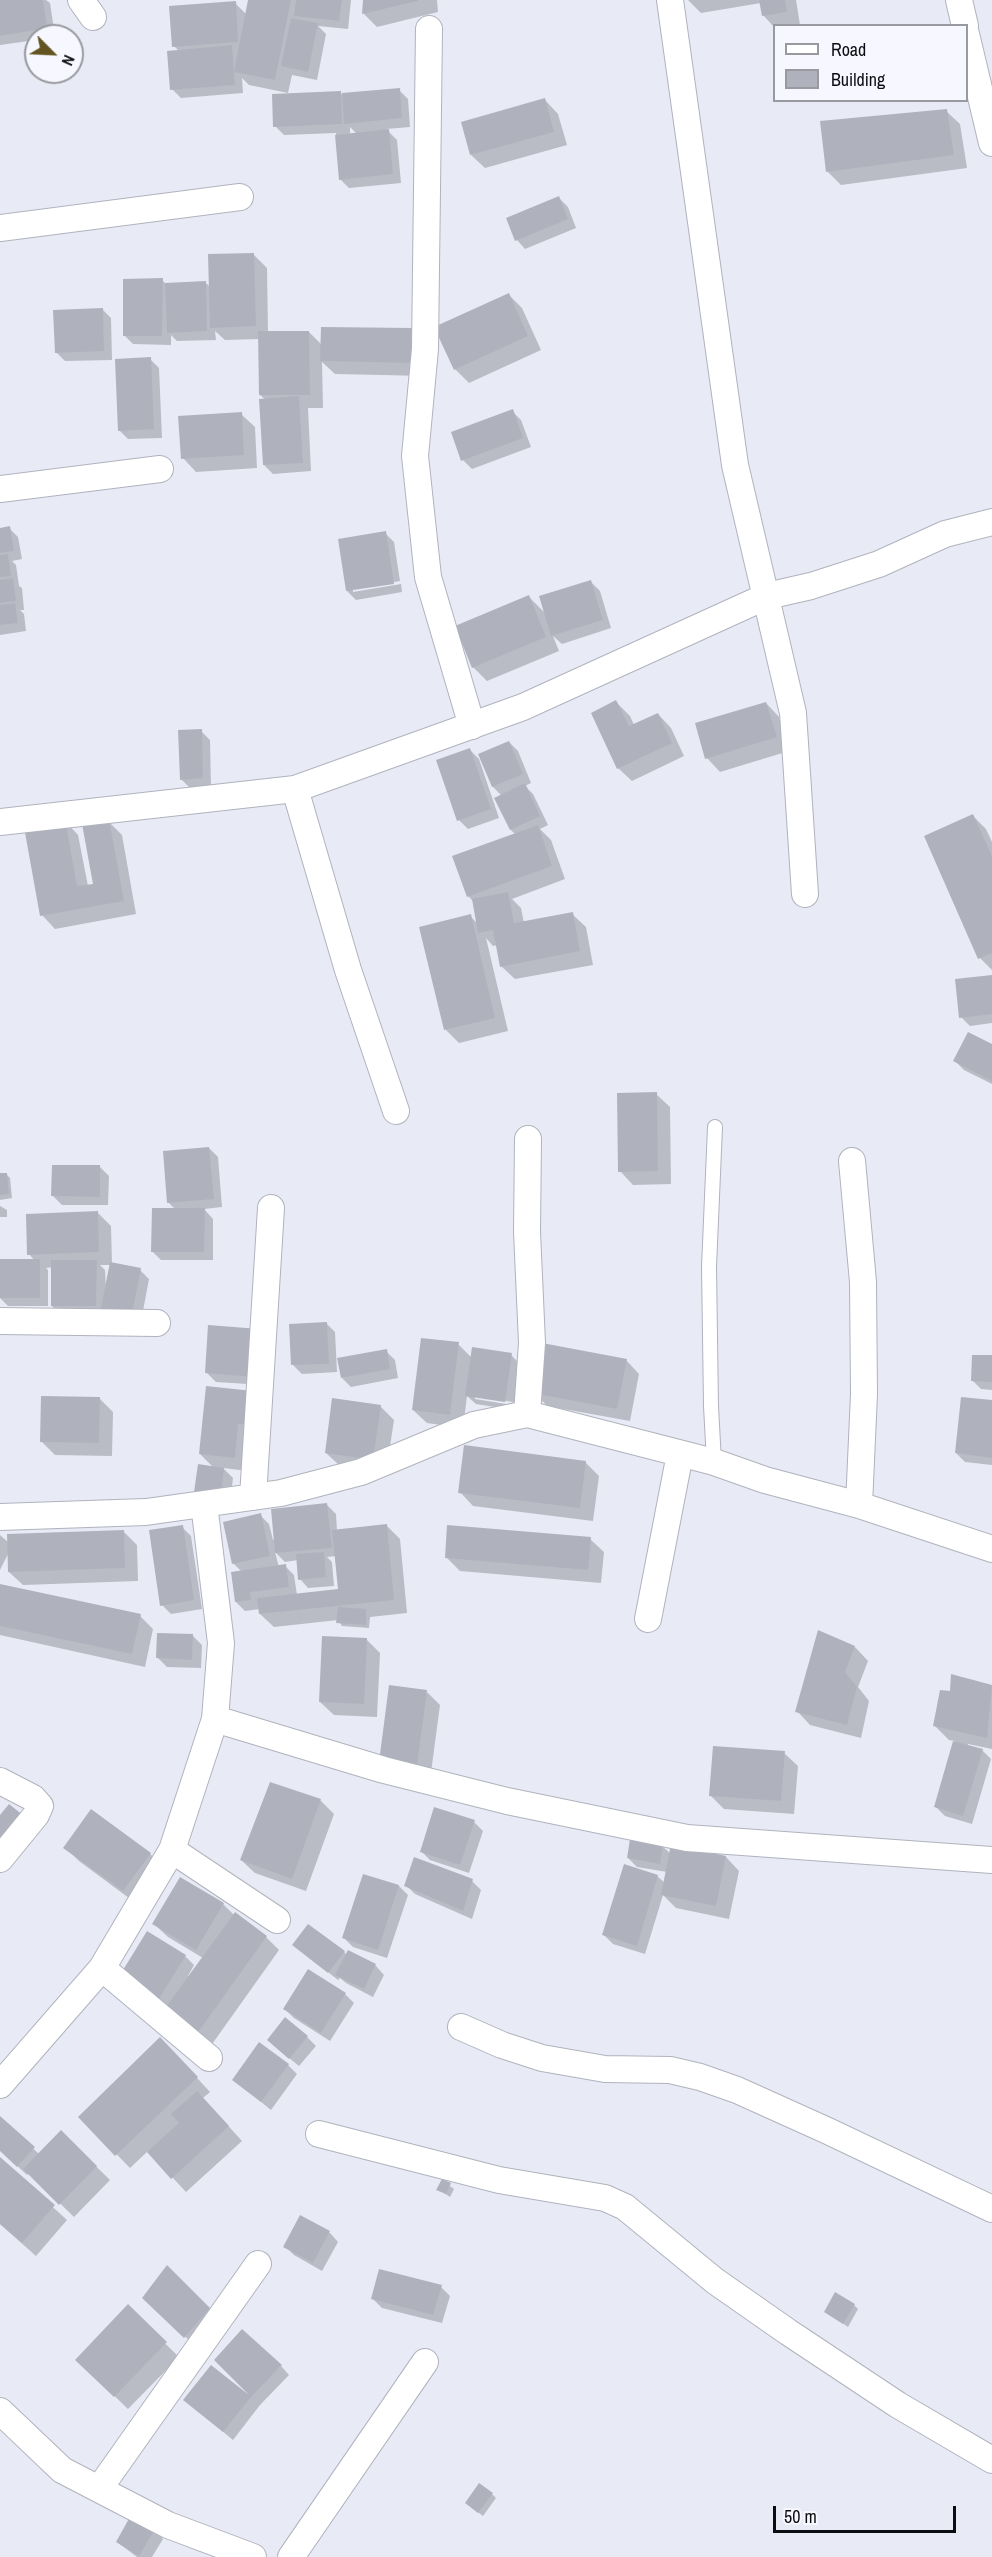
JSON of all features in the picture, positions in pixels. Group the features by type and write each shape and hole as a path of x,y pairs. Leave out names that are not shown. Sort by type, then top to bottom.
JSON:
{"street":[{"path":"670,0 735,465 793,713 805,894"},
{"path":"959,0 964,24"},
{"path":"429,29 425,349 415,456 428,577 472,726"},
{"path":"968,42 992,143"},
{"path":"0,228 240,197"},
{"path":"0,489 160,468"},
{"path":"0,822 295,789 523,706 767,596 812,586 879,564 945,534 992,522"},
{"path":"295,789 348,970 396,1111"},
{"path":"527,1414 532,1343 527,1232 528,1139"},
{"path":"852,1161 863,1282 864,1405 859,1505"},
{"path":"253,1497 271,1208"},
{"path":"0,1321 157,1323"},
{"path":"0,1517 146,1512 281,1493 361,1472 474,1425 527,1414 714,1462 765,1480 859,1505 992,1549"},
{"path":"648,1619 680,1454"},
{"path":"0,2085 102,1968 172,1850 215,1719 220,1643 204,1504"},
{"path":"215,1719 384,1770 507,1802 687,1838 992,1860"},
{"path":"0,1781 33,1798 40,1806 36,1815 0,1859"},
{"path":"172,1850 277,1920"},
{"path":"102,1968 209,2058"},
{"path":"461,2027 502,2045 542,2058 605,2068 670,2070 709,2080 737,2090 828,2131 992,2209"},
{"path":"319,2134 499,2180 605,2198 625,2207 715,2281 788,2332 898,2405 992,2460"},
{"path":"99,2489 258,2264"},
{"path":"291,2557 425,2362"},
{"path":"0,2411 62,2470 168,2525 252,2557"}],"lane":[{"path":"714,1462 709,1267 716,1127"}],"building":[{"path":"0,0 43,0 46,24 24,24 24,32 0,36"},
{"path":"248,0 291,0 275,80 234,72"},
{"path":"296,0 342,0 339,21 294,16"},
{"path":"363,0 418,0 418,1 362,14"},
{"path":"759,0 785,0 787,12 762,16"},
{"path":"236,1 238,42 172,47 169,6"},
{"path":"291,18 318,23 308,72 281,66"},
{"path":"232,45 235,85 170,90 167,51"},
{"path":"400,88 402,118 344,124 342,93"},
{"path":"341,91 342,124 273,127 272,94"},
{"path":"545,98 554,132 470,155 461,122"},
{"path":"947,109 954,155 826,172 820,121"},
{"path":"389,129 393,174 339,180 335,135"},
{"path":"559,196 568,219 515,241 506,218"},
{"path":"254,253 256,326 210,328 208,254"},
{"path":"163,278 162,336 123,336 123,279"},
{"path":"206,281 207,331 167,333 165,283"},
{"path":"509,293 528,336 454,370 434,327"},
{"path":"103,308 104,351 55,353 53,310"},
{"path":"321,327 414,328 413,363 320,361"},
{"path":"258,331 309,331 310,395 259,395"},
{"path":"151,357 154,429 118,431 115,359"},
{"path":"299,396 303,463 263,465 259,399"},
{"path":"513,409 523,438 461,461 451,432"},
{"path":"242,412 244,455 181,459 178,416"},
{"path":"10,526 14,551 0,553 0,528"},
{"path":"386,531 394,584 346,591 338,539"},
{"path":"8,554 11,576 0,577 0,555"},
{"path":"13,578 16,601 0,603 0,580"},
{"path":"591,580 603,620 551,636 539,596"},
{"path":"529,595 546,637 472,668 455,626"},
{"path":"15,603 18,623 0,625 0,605"},
{"path":"616,700 629,726 658,713 672,743 617,769 591,713"},
{"path":"766,702 777,737 705,759 695,723"},
{"path":"202,729 203,778 180,780 178,730"},
{"path":"509,741 523,774 492,787 478,754"},
{"path":"470,748 491,809 457,821 436,760"},
{"path":"525,783 540,816 510,830 494,798"},
{"path":"973,814 992,856 992,953 978,959 924,836"},
{"path":"65,819 77,886 93,884 82,824 109,819 124,901 40,916 24,827"},
{"path":"538,825 552,866 467,897 452,856"},
{"path":"508,892 514,923 573,912 580,951 500,967 493,930 478,933 472,899"},
{"path":"471,914 495,1018 444,1030 419,927"},
{"path":"992,975 992,1014 959,1018 955,979"},
{"path":"968,1032 992,1044 992,1081 953,1061"},
{"path":"657,1092 658,1171 618,1172 617,1093"},
{"path":"209,1147 214,1199 167,1203 163,1151"},
{"path":"52,1165 100,1165 100,1197 51,1196"},
{"path":"0,1173 7,1173 9,1194 0,1195"},
{"path":"152,1208 205,1208 204,1252 151,1252"},
{"path":"98,1211 99,1252 27,1255 26,1214"},
{"path":"0,1259 40,1259 40,1298 0,1298"},
{"path":"51,1260 97,1260 96,1306 51,1306"},
{"path":"110,1262 141,1268 131,1319 100,1313"},
{"path":"327,1322 329,1364 291,1365 289,1324"},
{"path":"208,1325 259,1329 256,1377 205,1373"},
{"path":"421,1338 459,1342 450,1415 412,1410"},
{"path":"542,1343 627,1359 617,1409 532,1393"},
{"path":"472,1347 512,1353 505,1402 465,1396"},
{"path":"387,1349 390,1369 341,1378 337,1358"},
{"path":"972,1355 992,1355 992,1382 971,1381"},
{"path":"206,1386 253,1391 250,1425 238,1424 235,1458 199,1454"},
{"path":"41,1396 100,1397 99,1443 40,1442"},
{"path":"961,1397 992,1400 992,1458 955,1453"},
{"path":"332,1398 381,1405 373,1460 325,1453"},
{"path":"464,1445 586,1461 580,1508 458,1493"},
{"path":"198,1464 224,1468 221,1495 194,1492"},
{"path":"327,1503 332,1548 275,1553 271,1509"},
{"path":"261,1513 270,1556 232,1564 223,1522"},
{"path":"387,1524 394,1600 259,1614 257,1598 338,1589 332,1530"},
{"path":"183,1525 194,1600 160,1606 149,1530"},
{"path":"447,1525 591,1537 588,1570 445,1558"},
{"path":"124,1530 125,1568 8,1572 7,1534"},
{"path":"324,1552 326,1577 298,1580 296,1554"},
{"path":"286,1564 289,1587 250,1592 251,1600 235,1602 231,1572"},
{"path":"0,1584 141,1614 132,1654 0,1626"},
{"path":"338,1607 366,1609 366,1625 336,1623"},
{"path":"818,1630 855,1646 845,1672 857,1687 847,1725 795,1712"},
{"path":"157,1633 193,1634 192,1660 156,1658"},
{"path":"322,1636 367,1638 364,1704 319,1702"},
{"path":"951,1674 992,1685 987,1738 933,1726 940,1690 950,1691"},
{"path":"389,1685 427,1690 417,1767 379,1762"},
{"path":"953,1741 983,1749 963,1816 934,1807"},
{"path":"713,1746 785,1751 781,1801 709,1796"},
{"path":"270,1782 321,1799 292,1879 240,1860"},
{"path":"9,1804 24,1816 0,1844 0,1815"},
{"path":"434,1807 475,1820 460,1865 420,1852"},
{"path":"91,1809 151,1853 123,1891 63,1848"},
{"path":"630,1839 663,1844 660,1864 627,1858"},
{"path":"671,1844 726,1856 716,1906 661,1895"},
{"path":"414,1857 473,1879 463,1911 404,1886"},
{"path":"624,1864 658,1875 637,1946 602,1935"},
{"path":"363,1874 399,1885 378,1950 342,1938"},
{"path":"180,1877 224,1903 196,1950 152,1924"},
{"path":"235,1912 267,1936 196,2035 163,2011"},
{"path":"308,1924 345,1951 328,1973 292,1945"},
{"path":"147,1931 186,1955 159,1999 120,1975"},
{"path":"348,1950 376,1964 364,1989 335,1975"},
{"path":"308,1969 346,1993 321,2033 283,2009"},
{"path":"285,2017 308,2036 289,2059 267,2040"},
{"path":"160,2037 198,2077 115,2156 78,2117"},
{"path":"259,2042 289,2064 261,2102 232,2080"},
{"path":"197,2091 229,2126 171,2179 147,2152 179,2123 171,2114"},
{"path":"0,2116 35,2147 17,2167 0,2151"},
{"path":"61,2130 97,2166 59,2205 23,2169"},
{"path":"0,2157 55,2205 22,2243 0,2224"},
{"path":"442,2179 451,2183 446,2194 436,2190"},
{"path":"300,2215 330,2231 313,2263 283,2247"},
{"path":"167,2265 210,2308 184,2338 142,2298"},
{"path":"379,2269 442,2285 433,2315 371,2299"},
{"path":"835,2292 855,2304 843,2324 824,2312"},
{"path":"128,2304 167,2342 114,2397 75,2360"},
{"path":"242,2329 282,2365 251,2397 223,2432 183,2400 211,2365 249,2395 214,2360"},
{"path":"479,2483 493,2493 478,2513 465,2503"},
{"path":"131,2515 155,2529 139,2556 116,2542"}]}
